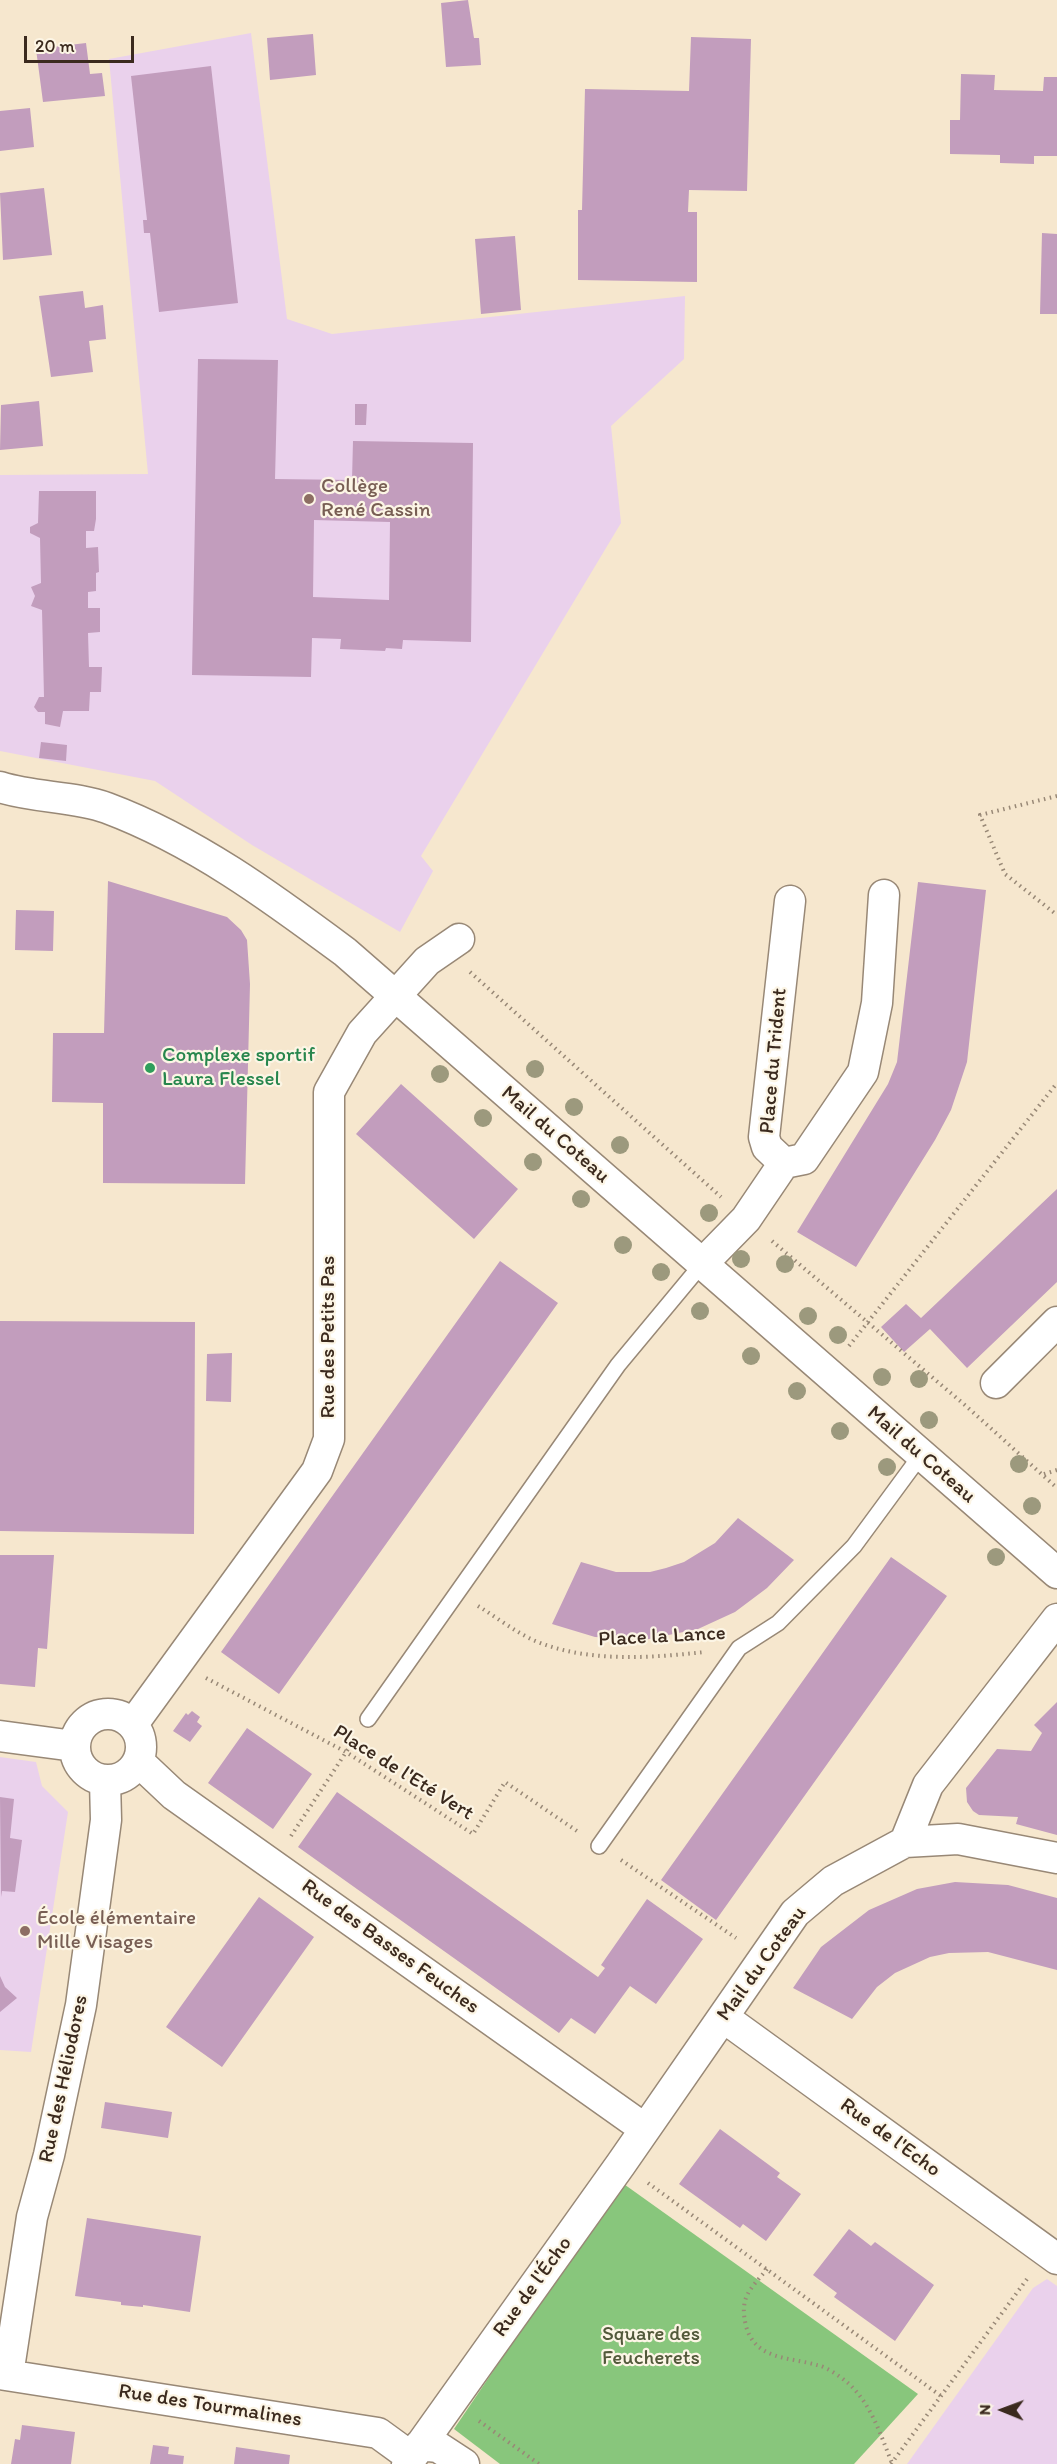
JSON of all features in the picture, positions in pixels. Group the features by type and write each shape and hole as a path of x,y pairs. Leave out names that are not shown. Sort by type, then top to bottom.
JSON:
{"street":[{"name":"Mail du Coteau","path":"0,787 105,807 174,839 259,889 345,952 1057,1573"},
{"name":"Place du Trident","path":"790,901 764,1137 767,1147 784,1163 804,1159 863,1072 877,1004 884,895"},
{"name":"Rue des Petits Pas","path":"133,1724 317,1471 329,1439 329,1092 362,1034 426,961 459,939"},
{"path":"702,1264 746,1219 784,1163"},
{"path":"996,1383 1057,1322"},
{"path":"905,1842 928,1785 1057,1619"},
{"path":"107,1713 124,1717 133,1724 141,1736 142,1749 139,1761 131,1773 118,1780 105,1781 82,1770 74,1746 78,1730 90,1717 107,1713"},
{"path":"0,1736 74,1746"},
{"name":"Rue des Basses Feuches","path":"139,1761 174,1795 645,2129"},
{"name":"Rue des Héliodores","path":"4,2374 32,2217 49,2155 81,2005 106,1820 105,1781"},
{"name":"Mail du Coteau","path":"645,2129 795,1912 833,1881 905,1842 958,1839 1057,1858"},
{"name":"Rue de l'Echo","path":"723,2017 1052,2255"},
{"name":"Rue de l'Écho","path":"413,2456 645,2129"},
{"name":"Rue des Tourmalines","path":"4,2374 378,2433 413,2456 438,2447 464,2464"}],"lane":[{"path":"368,1719 618,1365 702,1264"},
{"path":"599,1846 739,1648 778,1623 854,1546 921,1455"}],"path":[{"path":"1057,796 980,815 1005,874 1057,915"},
{"path":"826,1372 869,1323 1057,1083"},
{"path":"1044,1474 1057,1470"},
{"name":"Place la Lance","path":"457,1593 533,1640 591,1656 665,1656 739,1648"},
{"name":"Place de l'Eté Vert","path":"178,1664 346,1752 473,1834 505,1782 765,1957"},
{"path":"273,1863 368,1719"},
{"path":"621,2164 941,2396"},
{"path":"892,2464 941,2396 1052,2255"},
{"path":"766,2269 744,2298 743,2311 748,2332 758,2348 782,2359 819,2365 847,2382 868,2404 892,2464"},
{"path":"451,2402 539,2464"}],"shaded area":[{"name":"Collège René Cassin","path":"251,33 287,319 332,334 685,296 684,359 611,426 621,523 421,856 433,871 400,932 252,845 155,781 0,751 0,475 148,474 109,59"},
{"name":"École élémentaire Mille Visages","path":"0,1757 36,1762 42,1786 68,1812 31,2052 0,2050"},
{"path":"1047,2279 1057,2286 1057,2464 907,2464 1033,2288"}],"green space":[{"name":"Square des Feucherets","path":"621,2182 918,2394 854,2464 500,2464 454,2429"}],"building":[{"path":"468,0 474,38 479,38 481,65 446,67 441,3"},
{"path":"313,34 316,75 270,80 267,38"},
{"path":"691,37 751,39 747,191 689,190 688,212 697,212 697,282 578,280 578,210 582,210 585,89 689,91"},
{"path":"86,43 90,74 102,73 105,96 43,102 36,49"},
{"path":"211,66 238,303 159,312 150,233 144,233 143,220 147,220 131,76"},
{"path":"961,74 995,75 994,90 1043,91 1044,77 1057,77 1057,156 1034,156 1034,164 1000,163 1000,155 950,154 950,120 960,120"},
{"path":"30,108 34,147 0,151 0,111"},
{"path":"44,188 52,255 3,260 0,193"},
{"path":"1042,233 1057,234 1057,314 1040,314"},
{"path":"515,236 521,310 481,314 475,239"},
{"path":"83,291 85,308 103,305 106,339 89,341 93,372 51,377 39,296"},
{"path":"198,359 278,360 275,479 352,480 353,441 473,443 471,642 403,640 402,649 386,648 385,651 340,649 341,639 312,638 311,677 192,675","holes":["314,520 390,522 389,600 313,597"]},
{"path":"39,401 43,446 0,450 1,405"},
{"path":"355,404 367,404 366,425 355,425"},
{"path":"39,491 96,491 94,531 86,531 86,548 98,547 99,572 96,573 96,591 88,592 88,608 100,608 100,632 88,633 89,667 102,667 101,692 90,692 89,711 63,711 60,727 45,724 45,712 38,712 34,707 39,697 44,697 42,610 31,606 35,596 31,587 41,583 40,538 30,533 30,527 38,523"},
{"path":"41,742 67,745 66,761 39,758"},
{"name":"Complexe sportif Laura Flessel","path":"108,881 227,917 241,930 247,940 250,984 245,1184 103,1183 103,1103 52,1102 53,1033 104,1033"},
{"path":"918,882 986,890 967,1062 951,1110 935,1140 856,1267 797,1232 888,1084 897,1062"},
{"path":"16,910 54,911 53,951 15,950"},
{"path":"401,1084 518,1189 474,1239 356,1134"},
{"path":"1057,1189 1057,1282 967,1368 930,1329 904,1352 881,1327 906,1304 921,1318"},
{"path":"500,1261 558,1303 279,1694 221,1652"},
{"path":"0,1321 195,1322 194,1534 0,1531"},
{"path":"232,1353 231,1402 206,1401 207,1354"},
{"path":"738,1518 794,1560 767,1588 735,1612 698,1629 644,1640 595,1637 552,1624 581,1562 616,1572 650,1572 666,1568 684,1562 715,1543"},
{"path":"0,1555 54,1555 47,1649 38,1648 35,1687 0,1684"},
{"path":"891,1557 947,1596 716,1920 661,1880"},
{"path":"1057,1702 1057,1835 1016,1824 1018,1817 979,1815 973,1811 967,1802 966,1788 997,1749 1031,1751 1042,1733 1034,1725"},
{"path":"192,1711 200,1717 197,1722 202,1726 190,1742 173,1731 186,1713 188,1715"},
{"path":"247,1728 312,1774 273,1829 208,1783"},
{"path":"337,1792 598,1977 605,1968 601,1965 647,1899 703,1939 656,2004 630,1986 595,2034 571,2018 559,2033 298,1847"},
{"path":"0,1797 14,1799 10,1838 22,1840 15,1892 2,1891 1,1897"},
{"path":"955,1882 1008,1885 1057,1898 1057,1970 988,1952 949,1953 930,1957 895,1973 877,1987 852,2019 793,1988 821,1947 869,1910 917,1889"},
{"path":"259,1897 314,1937 222,2067 166,2027"},
{"path":"0,1976 5,1987 17,1998 0,2012"},
{"path":"105,2102 172,2112 168,2138 101,2128"},
{"path":"720,2129 780,2173 777,2177 801,2194 766,2241 743,2224 740,2228 679,2184"},
{"path":"87,2218 201,2236 190,2312 143,2305 143,2307 121,2305 121,2302 75,2296"},
{"path":"849,2229 871,2246 875,2242 934,2285 895,2341 834,2297 837,2293 813,2275"},
{"path":"22,2425 75,2432 71,2464 11,2464 15,2439 20,2440"},
{"path":"153,2445 169,2447 168,2454 184,2456 183,2464 150,2464"},
{"path":"236,2447 290,2455 289,2464 234,2464"}],"place":[{"name":"Collège René Cassin","path":"309,499"},
{"name":"Complexe sportif Laura Flessel","path":"150,1068"},
{"name":"École élémentaire Mille Visages","path":"25,1931"}]}
